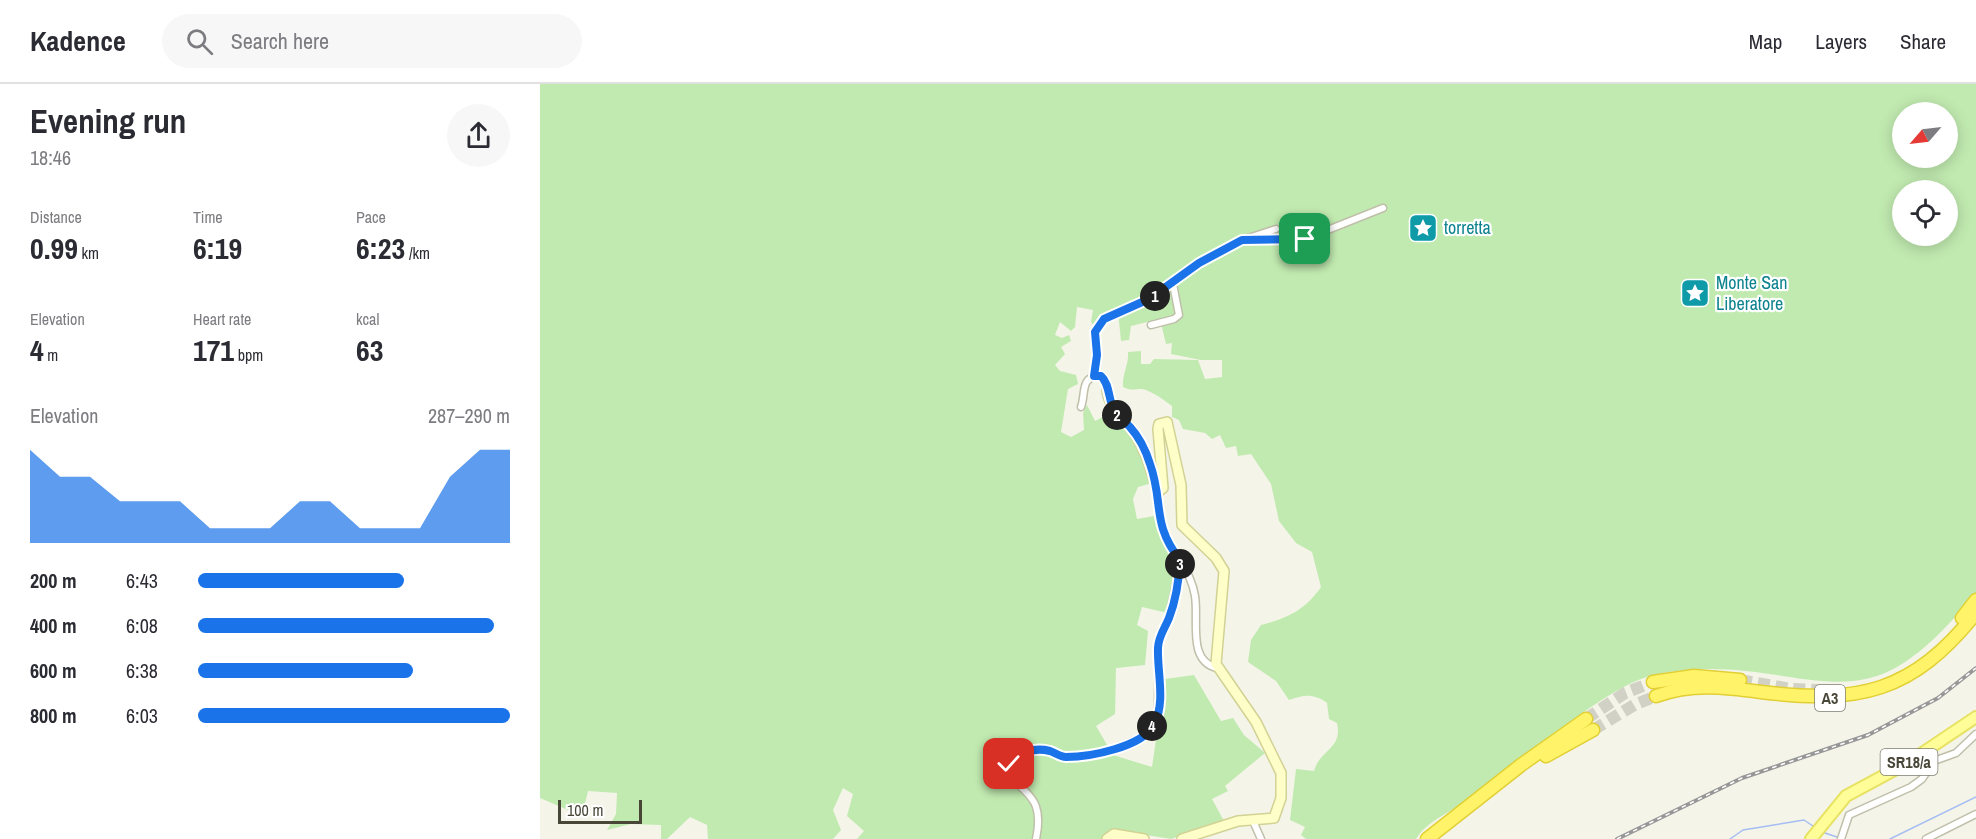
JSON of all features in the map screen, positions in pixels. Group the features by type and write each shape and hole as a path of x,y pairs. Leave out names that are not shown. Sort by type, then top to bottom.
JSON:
{"highway":[{"name":"A3","path":"1820,690 1860,686 1888,677 1912,664 1949,633 1976,600"},
{"name":"A3","path":"1656,696 1677,689 1711,687 1813,698 1861,694 1898,681 1930,662 1954,640 1976,613"},
{"path":"1653,682 1694,676 1740,680"},
{"path":"1427,839 1543,753 1590,724"},
{"path":"1438,839 1461,815"}],"main road":[{"name":"SR18/a","path":"1811,839 1841,803 1857,788 1909,762 1976,717"}],"street":[{"path":"1247,239 1305,239 1383,208"},
{"path":"1081,407 1084,385 1094,376 1097,355 1095,332 1104,319 1149,299 1173,284 1199,263 1247,239 1276,229"},
{"path":"1151,325 1179,315 1173,284"},
{"path":"1094,376 1101,376 1114,411 1134,432 1146,453 1158,492 1158,517 1162,529 1167,542 1180,560 1192,584 1196,598 1199,653 1209,666 1217,668"},
{"path":"1158,492 1163,488 1158,429 1163,421 1167,422 1178,464 1182,525 1216,558 1224,571 1215,655 1217,668 1256,722 1281,773 1282,788 1276,816 1228,823 1182,839"},
{"path":"1036,839 1040,812 1030,795 1010,773 1009,764 1016,756 1034,750 1051,751 1063,758 1081,756 1114,749 1146,735 1154,725 1158,709 1159,640 1169,618 1179,580 1180,560"},
{"path":"1841,837 1849,815 1911,787 1922,779 1934,761 1956,753 1976,734"},
{"path":"1926,839 1976,814"},
{"path":"1253,821 1261,839"},
{"path":"1107,839 1114,834 1144,839"}],"green space":[{"path":"540,84 1976,84 1976,593 1930,643 1897,667 1879,675 1841,682 1722,669 1688,670 1654,675 1619,690 1581,714 1472,797 1432,822 1416,839 1306,839 1301,835 1305,827 1290,820 1296,769 1314,771 1337,738 1337,723 1329,719 1327,703 1308,696 1289,700 1276,681 1248,662 1251,640 1261,625 1295,612 1309,602 1321,587 1312,552 1296,543 1279,521 1271,484 1251,454 1238,456 1236,446 1226,448 1220,435 1212,439 1205,433 1183,429 1179,420 1172,417 1172,406 1166,401 1142,389 1123,387 1128,352 1141,351 1141,364 1150,364 1154,359 1198,360 1205,379 1222,377 1222,360 1201,360 1171,354 1172,343 1166,344 1160,319 1131,326 1129,340 1121,341 1118,311 1103,317 1094,326 1091,322 1093,310 1077,307 1075,327 1071,331 1060,322 1055,335 1062,338 1069,335 1071,341 1061,347 1065,354 1055,365 1060,371 1076,375 1078,384 1068,389 1061,432 1071,437 1084,430 1083,413 1087,405 1095,421 1112,412 1126,428 1136,445 1152,483 1138,487 1133,499 1137,519 1154,516 1161,539 1178,565 1168,613 1142,607 1137,625 1148,631 1145,665 1116,668 1115,714 1096,726 1113,755 1152,767 1165,679 1194,675 1221,721 1233,718 1244,735 1265,753 1225,786 1228,791 1212,799 1224,821 1171,839 1115,830 1107,833 1103,839 857,839 864,831 847,816 853,794 843,788 833,810 841,830 833,839 708,839 707,825 690,817 667,839 661,839 661,825 631,824 607,830 616,814 617,793 588,791 582,816 540,798"}],"waterway":[{"path":"1890,839 1976,797"},
{"path":"1730,839 1743,830 1804,820 1816,828"},
{"path":"1822,832 1840,838"}],"tunnel":[{"path":"1740,680 1791,689 1820,690"},
{"path":"1586,719 1625,693 1653,682"},
{"path":"1593,730 1634,705 1656,696"}],"railway":[{"path":"1617,839 1742,778 1868,735 1938,698 1976,668"}],"place":[{"name":"torretta","path":"1423,228"},
{"name":"Monte San Liberatore","path":"1695,293"}],"route":[{"path":"1009,764 1016,756 1034,750 1051,751 1063,758 1114,749 1146,735 1154,725 1158,709 1159,640 1169,618 1179,580 1180,560 1167,542 1158,517 1158,492 1149,461 1134,432 1114,411 1107,394 1106,381 1101,376 1094,376 1097,355 1094,344 1095,332 1104,319 1149,299 1173,284 1199,263 1242,240 1305,239"}]}
